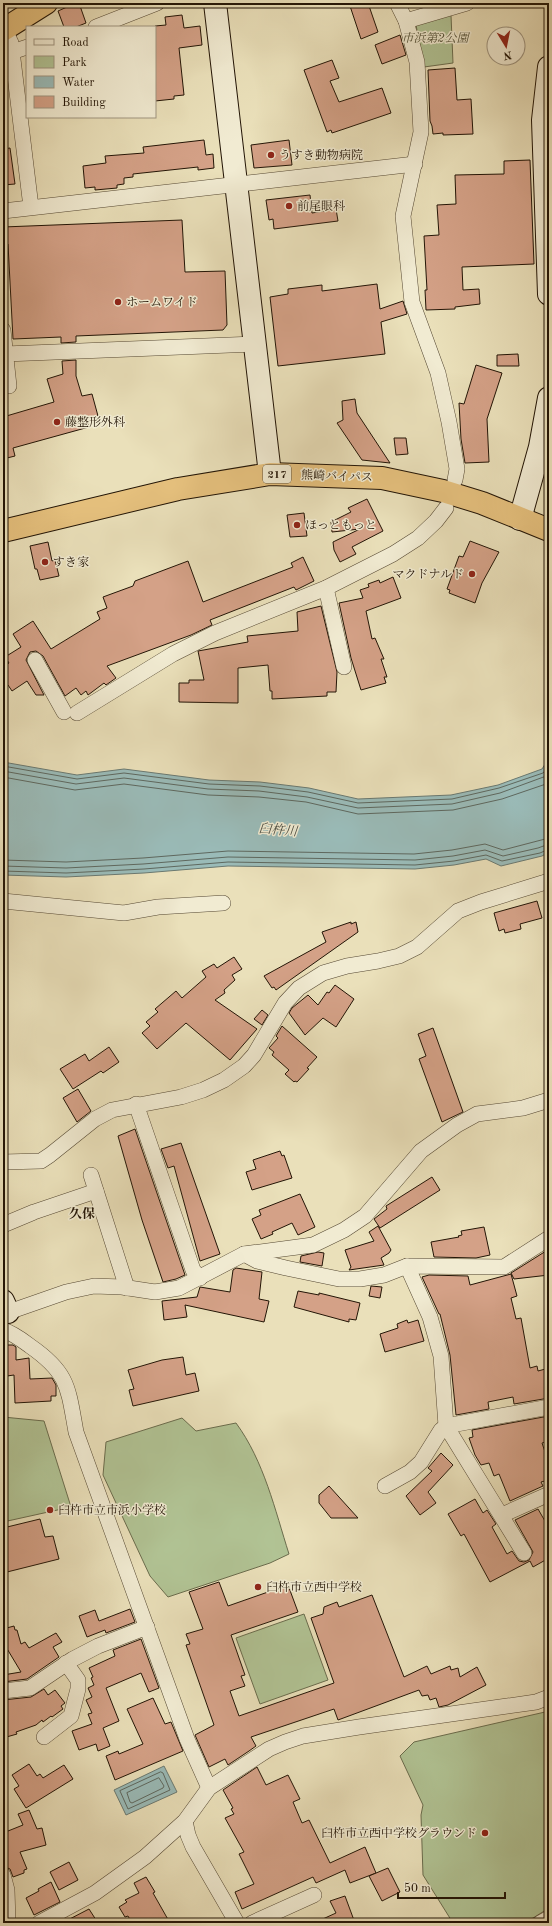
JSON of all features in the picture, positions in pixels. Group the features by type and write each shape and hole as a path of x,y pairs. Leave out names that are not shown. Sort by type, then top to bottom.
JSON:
{"highway":[{"path":"3,25 21,3"},
{"path":"3,25 46,3"},
{"name":"熊崎バイパス","path":"3,531 178,489 270,474 382,478 443,491 482,503 549,530"}],"street":[{"path":"99,26 157,3"},
{"path":"215,3 270,474"},
{"path":"397,3 406,21 417,62 421,132 403,216 412,302 438,373 452,435 457,469 455,480"},
{"path":"406,21 467,3"},
{"path":"3,25 11,43 31,207"},
{"path":"12,52 26,47"},
{"path":"549,67 543,120 549,294"},
{"path":"3,211 415,164"},
{"path":"3,330 8,386"},
{"path":"5,354 255,344"},
{"path":"520,518 540,447 549,398"},
{"path":"35,660 71,712 174,654 215,633 326,588 393,554 418,538 436,521 446,508"},
{"path":"326,588 344,667"},
{"path":"3,1162 40,1161 50,1155 95,1119 112,1110 181,1096 203,1090 224,1080 244,1066 254,1056 285,1003 299,988 323,973 347,966 378,962 399,956 418,946 458,911 481,902 549,881"},
{"path":"3,901 124,913 158,907 224,903"},
{"path":"209,1788 187,1739 76,1432 67,1386 60,1373 50,1360 36,1350 4,1314 66,1292 87,1288 103,1286 160,1292 179,1288 244,1254 313,1244 344,1230 365,1216 421,1151 457,1125 477,1114 523,1108 549,1100"},
{"path":"136,1104 193,1270 200,1278"},
{"path":"91,1175 127,1288"},
{"path":"3,1226 34,1212 96,1191"},
{"path":"244,1254 257,1261 286,1268 339,1279 360,1279 384,1276 407,1266 504,1267 549,1238"},
{"path":"407,1266 430,1317 441,1356 446,1426 524,1553"},
{"path":"386,1486 410,1472 421,1462 441,1430 446,1426 549,1407"},
{"path":"502,1515 549,1494"},
{"path":"3,1691 30,1688 66,1663 98,1646 147,1627"},
{"path":"44,1737 72,1716 78,1689 78,1680 66,1663"},
{"path":"39,1923 95,1893 145,1857 185,1821 209,1788 269,1749 303,1736 536,1702 549,1697"},
{"path":"185,1821 188,1835 193,1847 232,1921"},
{"path":"3,1876 7,1890 8,1923"},
{"path":"252,1923 314,1895"},
{"path":"540,1923 549,1918"}],"green space":[{"name":"市浜第2公園","path":"451,15 453,63 424,67 416,25"},
{"path":"3,1417 44,1421 71,1507 3,1522"},
{"path":"182,1418 196,1431 236,1423 254,1453 268,1486 289,1554 270,1563 168,1597 150,1576 103,1475 106,1442"},
{"path":"304,1614 328,1680 260,1704 236,1638"},
{"name":"臼杵市立西中学校グラウンド","path":"545,1712 549,1716 549,1908 525,1923 453,1923 423,1875 421,1815 423,1805 400,1756 414,1742"}],"water":[{"name":"臼杵川","path":"549,758 549,852 542,856 501,866 486,859 454,865 415,869 228,866 144,873 66,877 3,875 3,762 77,775 124,769 209,780 260,782 309,788 358,799 451,795 498,785 542,769"},
{"path":"164,1766 177,1792 126,1815 114,1790"}],"building":[{"path":"79,3 86,23 78,26 64,26 58,11"},
{"path":"349,3 368,3 378,32 361,39"},
{"path":"182,15 184,28 200,26 202,45 179,48 184,95 174,96 174,99 156,101 155,26 166,25 165,17"},
{"path":"400,35 406,55 382,64 375,45"},
{"path":"332,60 339,78 330,81 339,102 382,88 391,113 332,133 331,130 327,132 304,70"},
{"path":"455,68 457,100 471,99 473,134 433,134 430,121 428,70"},
{"path":"204,140 206,155 213,154 214,168 198,170 198,167 133,174 133,177 124,178 124,184 117,185 117,188 95,190 95,187 85,188 83,166 106,163 105,156 144,153 143,147"},
{"name":"うすき動物病院","path":"289,140 292,165 254,168 251,145"},
{"path":"10,148 15,184 3,185 3,149"},
{"path":"530,160 534,264 462,267 463,290 479,289 480,304 455,307 455,309 426,310 425,290 427,290 424,236 439,235 437,205 456,204 455,175 504,174 504,161"},
{"name":"前尾眼科","path":"310,195 312,213 336,209 338,221 274,229 273,219 269,220 266,200"},
{"name":"ホームワイド","path":"182,220 185,272 225,271 227,325 223,330 76,336 76,342 61,343 61,337 13,339 8,244 3,244 3,227"},
{"path":"377,284 380,309 403,301 407,314 381,322 385,354 278,366 270,297 288,294 288,289 322,285 322,291"},
{"path":"518,354 519,366 497,366 497,355"},
{"path":"76,360 76,376 82,396 92,394 98,416 87,419 89,427 13,448 15,456 3,459 3,417 54,402 47,379 63,374 62,361"},
{"path":"476,365 502,373 487,419 489,462 465,463 461,439 459,403 464,404"},
{"path":"355,399 357,413 390,463 362,460 337,423 343,420 342,401"},
{"path":"394,438 406,438 408,454 396,455"},
{"path":"367,499 383,531 352,547 356,554 340,562 334,550 333,542 360,529 332,532 331,522 351,512 348,508"},
{"name":"ほっともっと","path":"304,513 307,536 290,537 287,515"},
{"name":"マクドナルド","path":"470,541 499,552 482,583 475,603 449,593 450,590 447,589 459,556 463,557"},
{"name":"すき家","path":"48,542 52,561 55,560 59,576 40,580 37,569 35,569 30,546"},
{"path":"303,557 314,581 296,590 294,587 210,620 212,625 191,635 107,666 116,678 106,685 104,683 88,695 86,691 81,695 76,688 65,696 43,656 36,651 30,652 26,660 44,695 36,695 27,681 12,691 8,685 3,688 3,667 9,663 5,657 21,647 13,634 33,621 51,649 100,619 97,612 107,608 103,597 133,586 135,581 188,561 203,602 293,567 291,563"},
{"path":"393,577 401,598 366,611 372,639 375,638 384,659 381,659 387,677 384,677 386,683 361,690 351,658 339,603 363,598 360,590 369,587 368,584 379,580 380,583"},
{"path":"321,606 337,672 336,692 327,692 327,696 272,699 268,665 238,668 238,703 179,702 179,683 189,683 189,680 204,680 198,651 248,642 247,636 298,631 297,612"},
{"path":"537,901 542,918 520,924 521,929 505,933 504,929 499,931 494,913"},
{"path":"351,922 351,924 356,922 358,932 276,990 274,987 272,988 264,976 326,942 322,932"},
{"path":"234,957 242,969 232,975 235,980 224,990 225,993 215,1000 257,1029 230,1060 186,1023 157,1049 142,1033 150,1026 146,1022 158,1012 155,1009 176,991 182,998 206,977 202,971 214,964 217,968"},
{"path":"335,985 354,999 336,1027 323,1018 305,1035 289,1013 292,1008 308,995 318,1005 327,992 329,993"},
{"path":"262,1010 268,1015 262,1025 254,1019"},
{"path":"282,1026 317,1057 307,1068 309,1069 297,1082 294,1082 285,1074 289,1070 272,1055 274,1052 269,1048 278,1038 276,1036"},
{"path":"433,1028 463,1112 442,1122 419,1059 426,1056 418,1034"},
{"path":"109,1047 119,1062 103,1073 101,1071 73,1089 60,1069 85,1054 89,1061"},
{"path":"78,1089 91,1111 77,1122 63,1098"},
{"path":"135,1129 185,1275 163,1282 142,1220 118,1136"},
{"path":"181,1143 220,1254 200,1261 174,1166 168,1168 161,1149"},
{"path":"280,1151 282,1156 284,1155 292,1178 252,1190 246,1172 256,1169 253,1160"},
{"path":"432,1177 440,1190 380,1228 374,1219 387,1209 386,1206"},
{"path":"300,1194 315,1227 298,1235 292,1223 261,1239 252,1219 261,1215 259,1210"},
{"path":"378,1226 391,1250 381,1258 384,1265 349,1270 351,1267 345,1250 374,1241 369,1232"},
{"path":"484,1227 490,1255 476,1258 434,1257 431,1242 459,1237 458,1236 462,1235 461,1231"},
{"path":"546,1251 549,1257 549,1275 514,1279 511,1273"},
{"path":"318,1252 324,1253 322,1266 300,1262 301,1256"},
{"path":"236,1268 262,1272 259,1299 269,1301 264,1322 185,1305 187,1317 164,1320 162,1301 197,1297 200,1287 230,1292 233,1270"},
{"path":"511,1274 517,1296 511,1298 516,1319 521,1318 530,1368 537,1366 538,1371 549,1368 549,1398 514,1404 513,1397 488,1402 489,1409 456,1415 450,1355 440,1314 422,1277 429,1275 468,1276 470,1285"},
{"path":"371,1286 382,1287 380,1298 369,1296"},
{"path":"298,1291 319,1295 319,1293 360,1303 356,1320 349,1319 349,1322 294,1307"},
{"path":"407,1320 408,1323 418,1320 424,1341 385,1352 380,1334 398,1328 397,1324"},
{"path":"3,1345 13,1345 16,1347 16,1360 29,1358 30,1379 52,1378 56,1385 56,1396 51,1396 51,1401 15,1403 14,1375 7,1376 6,1371 3,1372"},
{"path":"183,1357 186,1375 195,1373 199,1391 133,1406 129,1390 134,1389 128,1370 162,1360"},
{"path":"549,1416 549,1441 542,1443 549,1464 549,1480 541,1482 543,1486 510,1501 499,1474 494,1476 489,1463 481,1465 475,1455 469,1438 473,1437 472,1430"},
{"path":"441,1453 453,1465 428,1492 436,1503 420,1515 406,1496 432,1471 428,1468"},
{"path":"329,1486 358,1518 331,1518 319,1503 319,1495"},
{"path":"475,1499 483,1513 487,1510 496,1524 492,1527 507,1554 512,1551 519,1561 524,1562 529,1560 533,1552 515,1520 538,1509 549,1528 549,1558 533,1567 530,1561 490,1582 464,1534 461,1536 448,1514"},
{"path":"40,1519 45,1537 53,1536 59,1559 3,1573 3,1528"},
{"path":"219,1582 228,1606 288,1585 298,1612 231,1635 245,1675 241,1676 245,1686 230,1691 239,1716 334,1683 311,1618 323,1614 324,1607 337,1602 339,1607 372,1595 404,1677 427,1666 431,1674 450,1666 451,1670 458,1668 460,1677 477,1667 486,1685 448,1705 439,1707 436,1698 430,1700 428,1695 422,1696 419,1690 338,1720 334,1709 251,1737 256,1746 249,1751 228,1765 225,1759 209,1767 195,1735 214,1725 186,1645 190,1644 186,1634 203,1629 189,1592"},
{"path":"130,1609 135,1622 106,1633 105,1630 87,1637 79,1616 95,1610 99,1621"},
{"path":"14,1626 15,1630 17,1630 21,1644 25,1642 29,1648 56,1633 62,1642 53,1647 59,1657 27,1679 3,1682 3,1675 21,1672 3,1642 3,1629"},
{"path":"141,1639 159,1688 149,1692 141,1673 106,1688 119,1721 103,1728 110,1746 98,1751 96,1744 79,1750 72,1731 92,1724 88,1714 92,1713 86,1700 92,1697 88,1688 94,1685 91,1678 93,1677 89,1668 115,1656 113,1650"},
{"path":"44,1689 48,1695 55,1690 65,1703 61,1706 63,1709 43,1722 42,1720 36,1725 16,1732 17,1734 3,1738 3,1700 31,1697"},
{"path":"153,1698 165,1724 171,1722 183,1751 115,1780 106,1756 118,1751 119,1754 143,1744 127,1709"},
{"path":"29,1764 37,1776 40,1774 43,1778 64,1765 73,1779 26,1808 14,1789 19,1786 12,1775"},
{"path":"257,1767 266,1785 288,1775 300,1799 293,1802 302,1823 309,1820 330,1863 365,1847 376,1873 350,1883 345,1870 316,1883 313,1877 242,1909 235,1892 254,1884 239,1854 244,1852 225,1818 234,1814 231,1809 233,1808 223,1790"},
{"path":"29,1810 37,1829 42,1828 46,1845 20,1852 27,1869 24,1870 24,1873 13,1877 10,1869 3,1866 3,1833 23,1825 18,1814"},
{"path":"69,1862 78,1880 59,1890 50,1872"},
{"path":"388,1868 400,1892 382,1901 369,1876"},
{"path":"146,1877 170,1923 132,1923 128,1916 125,1917 119,1907 127,1902 125,1900 139,1893 134,1883"},
{"path":"51,1882 60,1902 34,1915 26,1898"},
{"path":"345,1896 355,1923 314,1923 336,1913 330,1901"},
{"path":"89,1909 98,1923 62,1923"}],"place":[{"name":"うすき動物病院","path":"271,155"},
{"name":"前尾眼科","path":"289,206"},
{"name":"ホームワイド","path":"118,302"},
{"name":"藤整形外科","path":"57,422"},
{"name":"ほっともっと","path":"297,525"},
{"name":"すき家","path":"45,562"},
{"name":"マクドナルド","path":"472,574"},
{"name":"臼杵市立市浜小学校","path":"50,1510"},
{"name":"臼杵市立西中学校","path":"258,1587"},
{"name":"臼杵市立西中学校グラウンド","path":"485,1833"}],"district":[{"name":"久保","path":"82,1213"}]}
